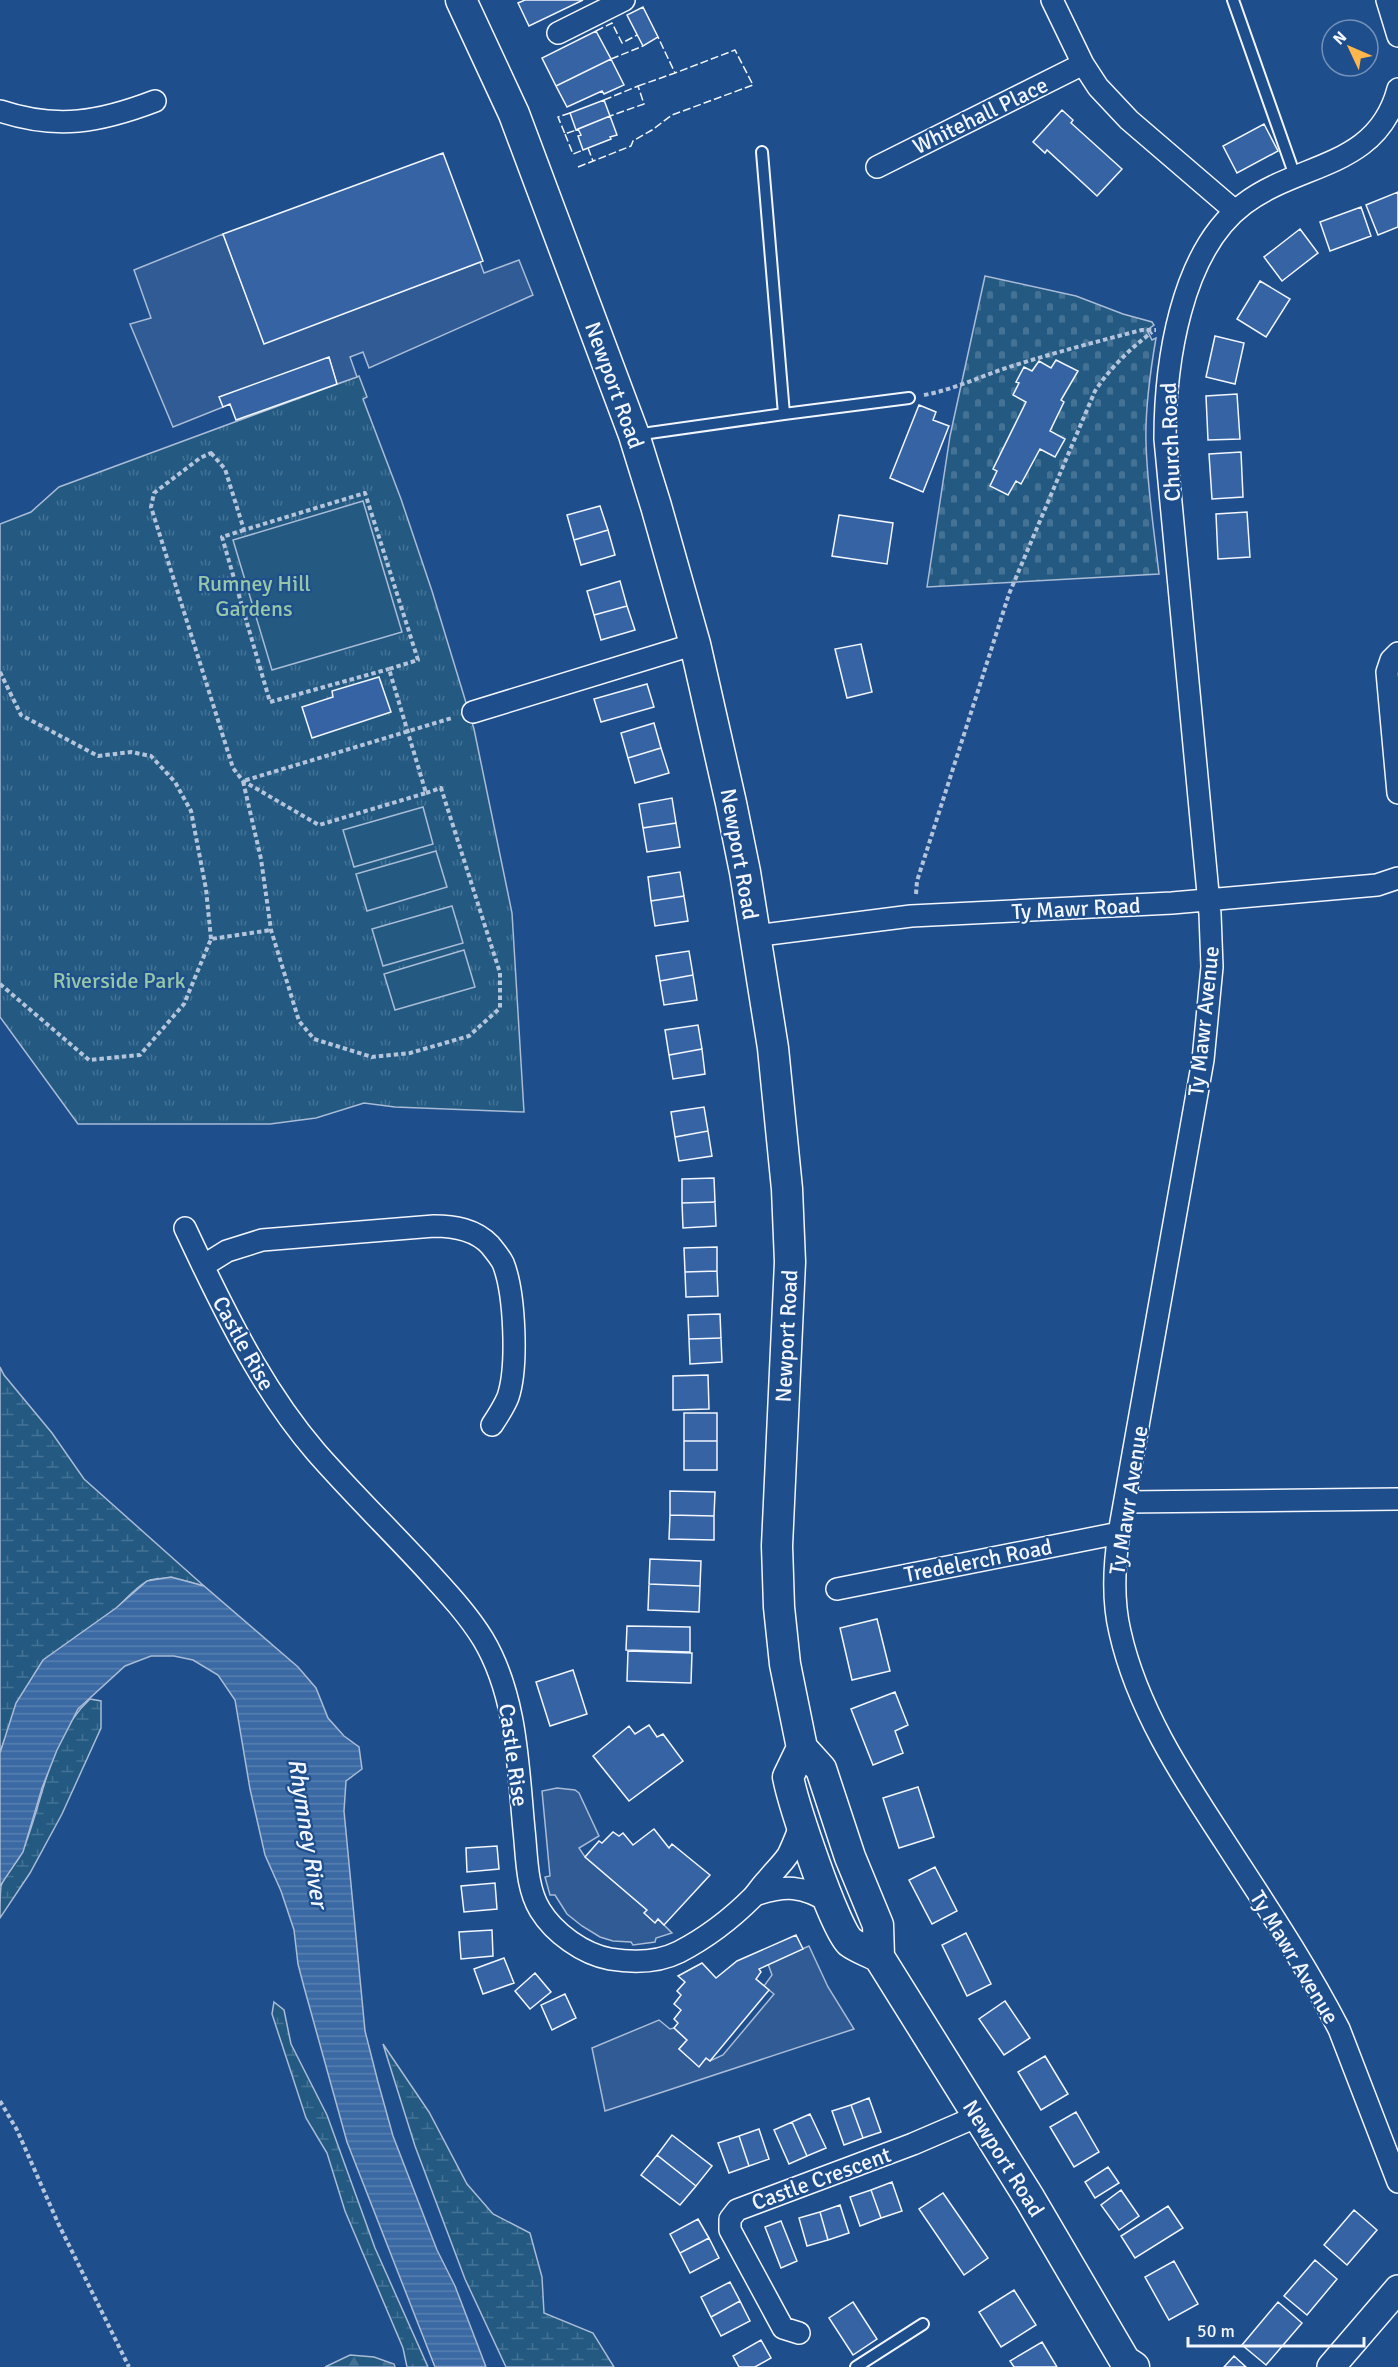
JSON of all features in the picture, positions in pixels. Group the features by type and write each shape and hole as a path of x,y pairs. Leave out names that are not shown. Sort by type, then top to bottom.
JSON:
{"main road":[{"name":"Newport Road","path":"461,0 514,114 634,435 695,644 731,803 773,1048 787,1189 789,1285 777,1546 779,1606 785,1664 802,1748 821,1769 850,1857 878,1925 879,1957 1063,2253 1125,2366"},
{"path":"802,1748 788,1777 801,1824 831,1902 849,1941 879,1957"}],"street":[{"path":"558,33 624,0"},
{"path":"1052,0 1083,64 1111,102 1235,211"},
{"path":"1387,0 1398,36"},
{"name":"Whitehall Place","path":"877,166 1083,64"},
{"name":"Church Road","path":"1209,899 1165,439 1167,378 1178,318 1197,267 1210,244 1235,211 1258,195 1295,176 1345,157 1389,130 1389,113 1398,89"},
{"path":"0,111 40,122 65,123 91,121 121,114 155,101"},
{"path":"473,712 695,644"},
{"path":"1398,653 1391,660 1387,672 1398,793"},
{"name":"Ty Mawr Road","path":"754,936 910,916 1209,899 1377,885 1398,878"},
{"name":"Ty Mawr Avenue","path":"1209,899 1212,958 1203,1060 1119,1533 1114,1579 1120,1632 1131,1671 1181,1774 1280,1927 1322,1997 1338,2029 1398,2182"},
{"path":"203,1266 227,1251 262,1240 434,1226 455,1227 474,1234 488,1243 502,1261 511,1297 514,1361 508,1395 492,1425"},
{"name":"Castle Rise","path":"185,1228 243,1346 287,1417 342,1480 449,1594 485,1642 496,1666 512,1720 532,1893 540,1910 552,1925 577,1946 605,1958 644,1962 658,1960 703,1939 754,1895 789,1853 801,1824"},
{"path":"1125,1503 1398,1499"},
{"name":"Tredelerch Road","path":"837,1589 1119,1533"},
{"name":"Castle Rise","path":"754,1895 778,1888 793,1887 831,1902"},
{"name":"Castle Crescent","path":"799,2333 783,2328 730,2229 730,2219 737,2210 913,2144 978,2116"},
{"path":"1331,2367 1398,2289"}],"lane":[{"path":"1233,0 1295,176"},
{"path":"762,152 784,414"},
{"path":"634,435 909,398"},
{"path":"856,2367 923,2324"}],"path":[{"path":"916,894 917,881 1009,594 1095,391 1132,348 1155,330 1178,318"},
{"path":"909,398 946,391 1002,369 1056,352 1142,330 1155,330"},
{"path":"243,780 261,859 271,930 296,1013 314,1039 372,1057 410,1053 469,1036 501,1008 500,974 441,788 319,825 243,780 232,768 167,564 151,507 154,493 200,458 211,453 225,469 244,530"},
{"path":"365,494 418,660 270,702 222,537 244,530 365,494"},
{"path":"388,669 426,793"},
{"path":"0,672 21,715 98,756 131,752 151,756 175,782 191,812 206,889 212,939 184,1004 140,1055 89,1060 0,984"},
{"path":"243,780 473,712"},
{"path":"212,939 271,930"},
{"path":"0,2101 17,2130 58,2223 129,2367"}],"green space":[{"path":"985,276 1076,296 1123,314 1152,322 1154,325 1147,330 1152,340 1156,338 1148,390 1146,442 1149,492 1159,574 927,587 950,436"},
{"name":"Rumney Hill Gardens","path":"359,376 367,397 363,399 401,499 432,591 474,729 512,913 524,1112 395,1107 364,1103 316,1118 270,1124 78,1124 0,1017 0,524 31,512 59,487"},
{"path":"363,501 402,632 272,670 233,540"},
{"path":"423,807 433,844 354,867 343,830"},
{"path":"436,851 447,887 367,911 356,874"},
{"path":"452,906 463,943 383,966 372,929"},
{"path":"464,950 475,987 395,1010 384,974"},
{"path":"0,1367 4,1375 52,1433 84,1479 204,1586 164,1578 150,1580 138,1588 99,1627 54,1680 4,1741 0,1753"},
{"path":"90,1699 101,1701 101,1728 62,1814 30,1873 0,1918 1,1886 23,1850 56,1751 76,1715"},
{"path":"274,2002 284,2010 291,2044 327,2115 375,2248 428,2367 407,2367 403,2348 345,2211 327,2153 306,2118 272,2014"},
{"path":"383,2044 429,2112 467,2184 493,2214 530,2233 542,2277 544,2313 593,2333 614,2367 506,2367 465,2279 415,2146"},
{"path":"350,2355 374,2357 394,2364 395,2367 325,2367"}],"shaded area":[{"path":"223,234 264,343 480,262 484,273 519,260 533,295 369,368 363,352 350,357 357,377 337,384 329,358 220,397 223,407 173,427 130,324 151,318 134,270"},
{"path":"557,1788 575,1790 579,1793 599,1836 579,1848 585,1857 647,1910 645,1913 655,1922 658,1919 672,1933 656,1938 655,1942 633,1945 631,1942 613,1941 600,1937 567,1914 555,1895 550,1895 545,1877 550,1876 542,1791"},
{"path":"809,1946 828,1987 854,2029 605,2111 592,2048 659,2020 670,2029 674,2028 687,2040 679,2049 699,2066 706,2058 710,2061 723,2055 774,1994 764,1986 772,1975 768,1964"}],"water":[{"name":"Rhymney River","path":"171,1577 204,1586 298,1667 316,1688 328,1718 344,1736 359,1747 362,1769 346,1781 344,1811 365,2031 393,2136 486,2367 435,2367 347,2142 298,1964 294,1930 281,1891 265,1855 250,1789 235,1700 218,1675 193,1660 174,1656 151,1656 125,1666 78,1709 57,1750 42,1788 23,1852 0,1886 0,1753 16,1703 43,1660 116,1608 147,1581"}],"building":[{"path":"525,0 583,0 529,26 518,3"},
{"path":"643,7 658,37 643,46 627,15"},
{"path":"596,31 611,59 556,86 542,58"},
{"path":"611,59 624,85 604,94 602,91 567,107 556,86"},
{"path":"604,100 610,116 576,130 570,113"},
{"path":"1062,110 1073,120 1071,123 1122,169 1097,196 1047,150 1045,153 1033,142"},
{"path":"610,116 617,135 583,150 578,129"},
{"path":"1264,124 1278,151 1237,173 1223,146"},
{"path":"443,153 483,261 264,344 223,234"},
{"path":"1398,192 1398,227 1378,235 1366,205"},
{"path":"1361,207 1371,236 1330,251 1320,222"},
{"path":"1300,229 1318,253 1282,281 1264,257"},
{"path":"1260,281 1290,299 1266,337 1237,319"},
{"path":"1215,336 1244,343 1235,384 1206,377"},
{"path":"329,357 337,384 236,420 230,404 223,407 219,397"},
{"path":"1056,360 1078,371 1061,400 1064,402 1050,431 1065,439 1055,457 1040,449 1021,484 1016,481 1008,495 990,486 997,471 993,469 1026,402 1013,395 1019,383 1016,382 1024,367 1032,371 1039,361 1051,368"},
{"path":"1237,394 1240,439 1208,440 1206,396"},
{"path":"919,405 936,412 933,420 949,426 923,492 890,478"},
{"path":"1241,452 1243,497 1212,499 1209,454"},
{"path":"600,506 608,530 574,540 567,515"},
{"path":"1247,512 1250,557 1218,559 1216,514"},
{"path":"839,515 893,523 887,564 832,556"},
{"path":"608,530 615,555 581,565 574,540"},
{"path":"620,581 627,606 594,615 587,591"},
{"path":"627,606 635,630 601,640 594,615"},
{"path":"861,644 872,692 847,698 835,649"},
{"path":"379,677 391,712 312,738 302,707 333,697 332,691"},
{"path":"647,684 654,707 601,722 594,699"},
{"path":"654,723 661,748 628,758 621,733"},
{"path":"661,748 669,773 635,783 628,758"},
{"path":"672,798 676,823 643,828 639,804"},
{"path":"676,823 680,847 647,852 643,828"},
{"path":"680,872 684,896 651,901 648,877"},
{"path":"684,896 688,921 655,926 651,901"},
{"path":"689,951 693,975 660,981 656,956"},
{"path":"693,975 697,1000 664,1005 660,981"},
{"path":"698,1025 702,1049 669,1055 665,1030"},
{"path":"702,1049 705,1074 673,1079 669,1055"},
{"path":"704,1107 708,1131 675,1137 671,1112"},
{"path":"708,1131 712,1156 679,1161 675,1137"},
{"path":"714,1178 715,1202 682,1203 682,1179"},
{"path":"715,1202 716,1226 683,1228 682,1203"},
{"path":"717,1247 717,1271 685,1272 684,1248"},
{"path":"717,1271 718,1296 686,1297 685,1272"},
{"path":"720,1314 721,1338 689,1339 688,1315"},
{"path":"721,1338 722,1362 690,1364 689,1339"},
{"path":"708,1375 709,1409 673,1410 673,1376"},
{"path":"684,1413 717,1413 717,1441 684,1441"},
{"path":"684,1441 717,1441 717,1470 684,1470"},
{"path":"670,1491 715,1492 714,1516 670,1515"},
{"path":"670,1515 714,1516 714,1540 669,1539"},
{"path":"650,1559 701,1561 700,1586 649,1584"},
{"path":"649,1584 700,1586 699,1612 648,1610"},
{"path":"877,1619 890,1671 852,1680 840,1628"},
{"path":"627,1626 690,1627 690,1652 626,1650"},
{"path":"628,1651 692,1653 691,1683 627,1681"},
{"path":"573,1670 587,1714 550,1726 536,1682"},
{"path":"895,1692 908,1725 895,1731 903,1753 873,1765 851,1709"},
{"path":"649,1725 657,1737 663,1734 683,1761 629,1801 593,1756 629,1726 635,1734"},
{"path":"918,1787 934,1837 899,1848 883,1798"},
{"path":"654,1829 669,1848 672,1844 710,1875 664,1925 658,1919 655,1923 644,1913 647,1910 585,1857 599,1841 602,1843 613,1832 619,1836 623,1833 633,1845"},
{"path":"497,1846 499,1869 467,1872 466,1848"},
{"path":"935,1867 957,1911 932,1924 909,1880"},
{"path":"495,1883 497,1909 464,1912 461,1886"},
{"path":"492,1930 493,1956 461,1959 459,1932"},
{"path":"966,1933 991,1984 967,1996 942,1945"},
{"path":"796,1935 803,1949 759,1969 761,1972 756,1979 769,1990 710,2061 706,2058 699,2067 679,2049 687,2040 674,2028 678,2023 674,2019 681,2010 674,2004 681,1995 677,1991 685,1982 678,1976 702,1963 716,1978 737,1961"},
{"path":"504,1958 514,1983 483,1994 474,1969"},
{"path":"535,1973 551,1992 530,2009 515,1991"},
{"path":"565,1994 576,2018 552,2030 541,2005"},
{"path":"1005,2001 1030,2038 1004,2055 979,2019"},
{"path":"1045,2056 1068,2094 1041,2110 1018,2072"},
{"path":"869,2098 881,2132 863,2138 851,2105"},
{"path":"851,2105 863,2138 844,2145 832,2111"},
{"path":"1076,2112 1099,2152 1074,2167 1050,2127"},
{"path":"810,2114 826,2148 807,2156 792,2122"},
{"path":"792,2122 807,2156 789,2164 774,2130"},
{"path":"759,2129 769,2159 749,2166 739,2136"},
{"path":"672,2135 712,2166 696,2186 657,2155"},
{"path":"739,2136 749,2166 729,2173 718,2143"},
{"path":"657,2155 696,2186 680,2205 641,2175"},
{"path":"1108,2167 1119,2183 1095,2198 1085,2182"},
{"path":"892,2182 902,2211 881,2218 871,2190"},
{"path":"871,2190 881,2218 860,2226 850,2197"},
{"path":"1121,2190 1139,2216 1119,2230 1101,2205"},
{"path":"943,2193 988,2258 964,2275 919,2209"},
{"path":"840,2205 849,2233 828,2240 820,2212"},
{"path":"1168,2206 1183,2228 1135,2258 1121,2236"},
{"path":"1354,2210 1377,2230 1347,2265 1324,2245"},
{"path":"820,2212 828,2240 807,2246 799,2218"},
{"path":"698,2219 709,2238 680,2253 670,2234"},
{"path":"781,2221 797,2261 781,2268 765,2227"},
{"path":"709,2238 719,2258 690,2273 680,2253"},
{"path":"1315,2260 1337,2279 1307,2315 1284,2296"},
{"path":"1174,2261 1198,2304 1169,2320 1145,2277"},
{"path":"730,2282 740,2301 711,2317 701,2297"},
{"path":"1014,2290 1036,2325 1001,2347 979,2312"},
{"path":"740,2301 750,2321 721,2336 711,2317"},
{"path":"853,2302 877,2339 853,2355 829,2318"},
{"path":"1278,2302 1302,2323 1266,2365 1242,2345"},
{"path":"761,2340 771,2358 755,2367 739,2367 733,2356"},
{"path":"1042,2342 1057,2367 1014,2367 1010,2361"},
{"path":"1234,2356 1246,2367 1224,2367"}],"fence":[{"path":"596,31 612,23 622,43 637,35"},
{"path":"638,86 675,73 658,37"},
{"path":"611,59 643,46"},
{"path":"578,167 631,146 633,141 672,115 753,85 735,50 675,73"},
{"path":"604,100 638,86 644,104 610,116"},
{"path":"570,113 558,117 565,134 576,130"},
{"path":"565,134 573,154 583,150"},
{"path":"588,148 593,161"}],"park label":[{"name":"Riverside Park","path":"119,980"}]}
